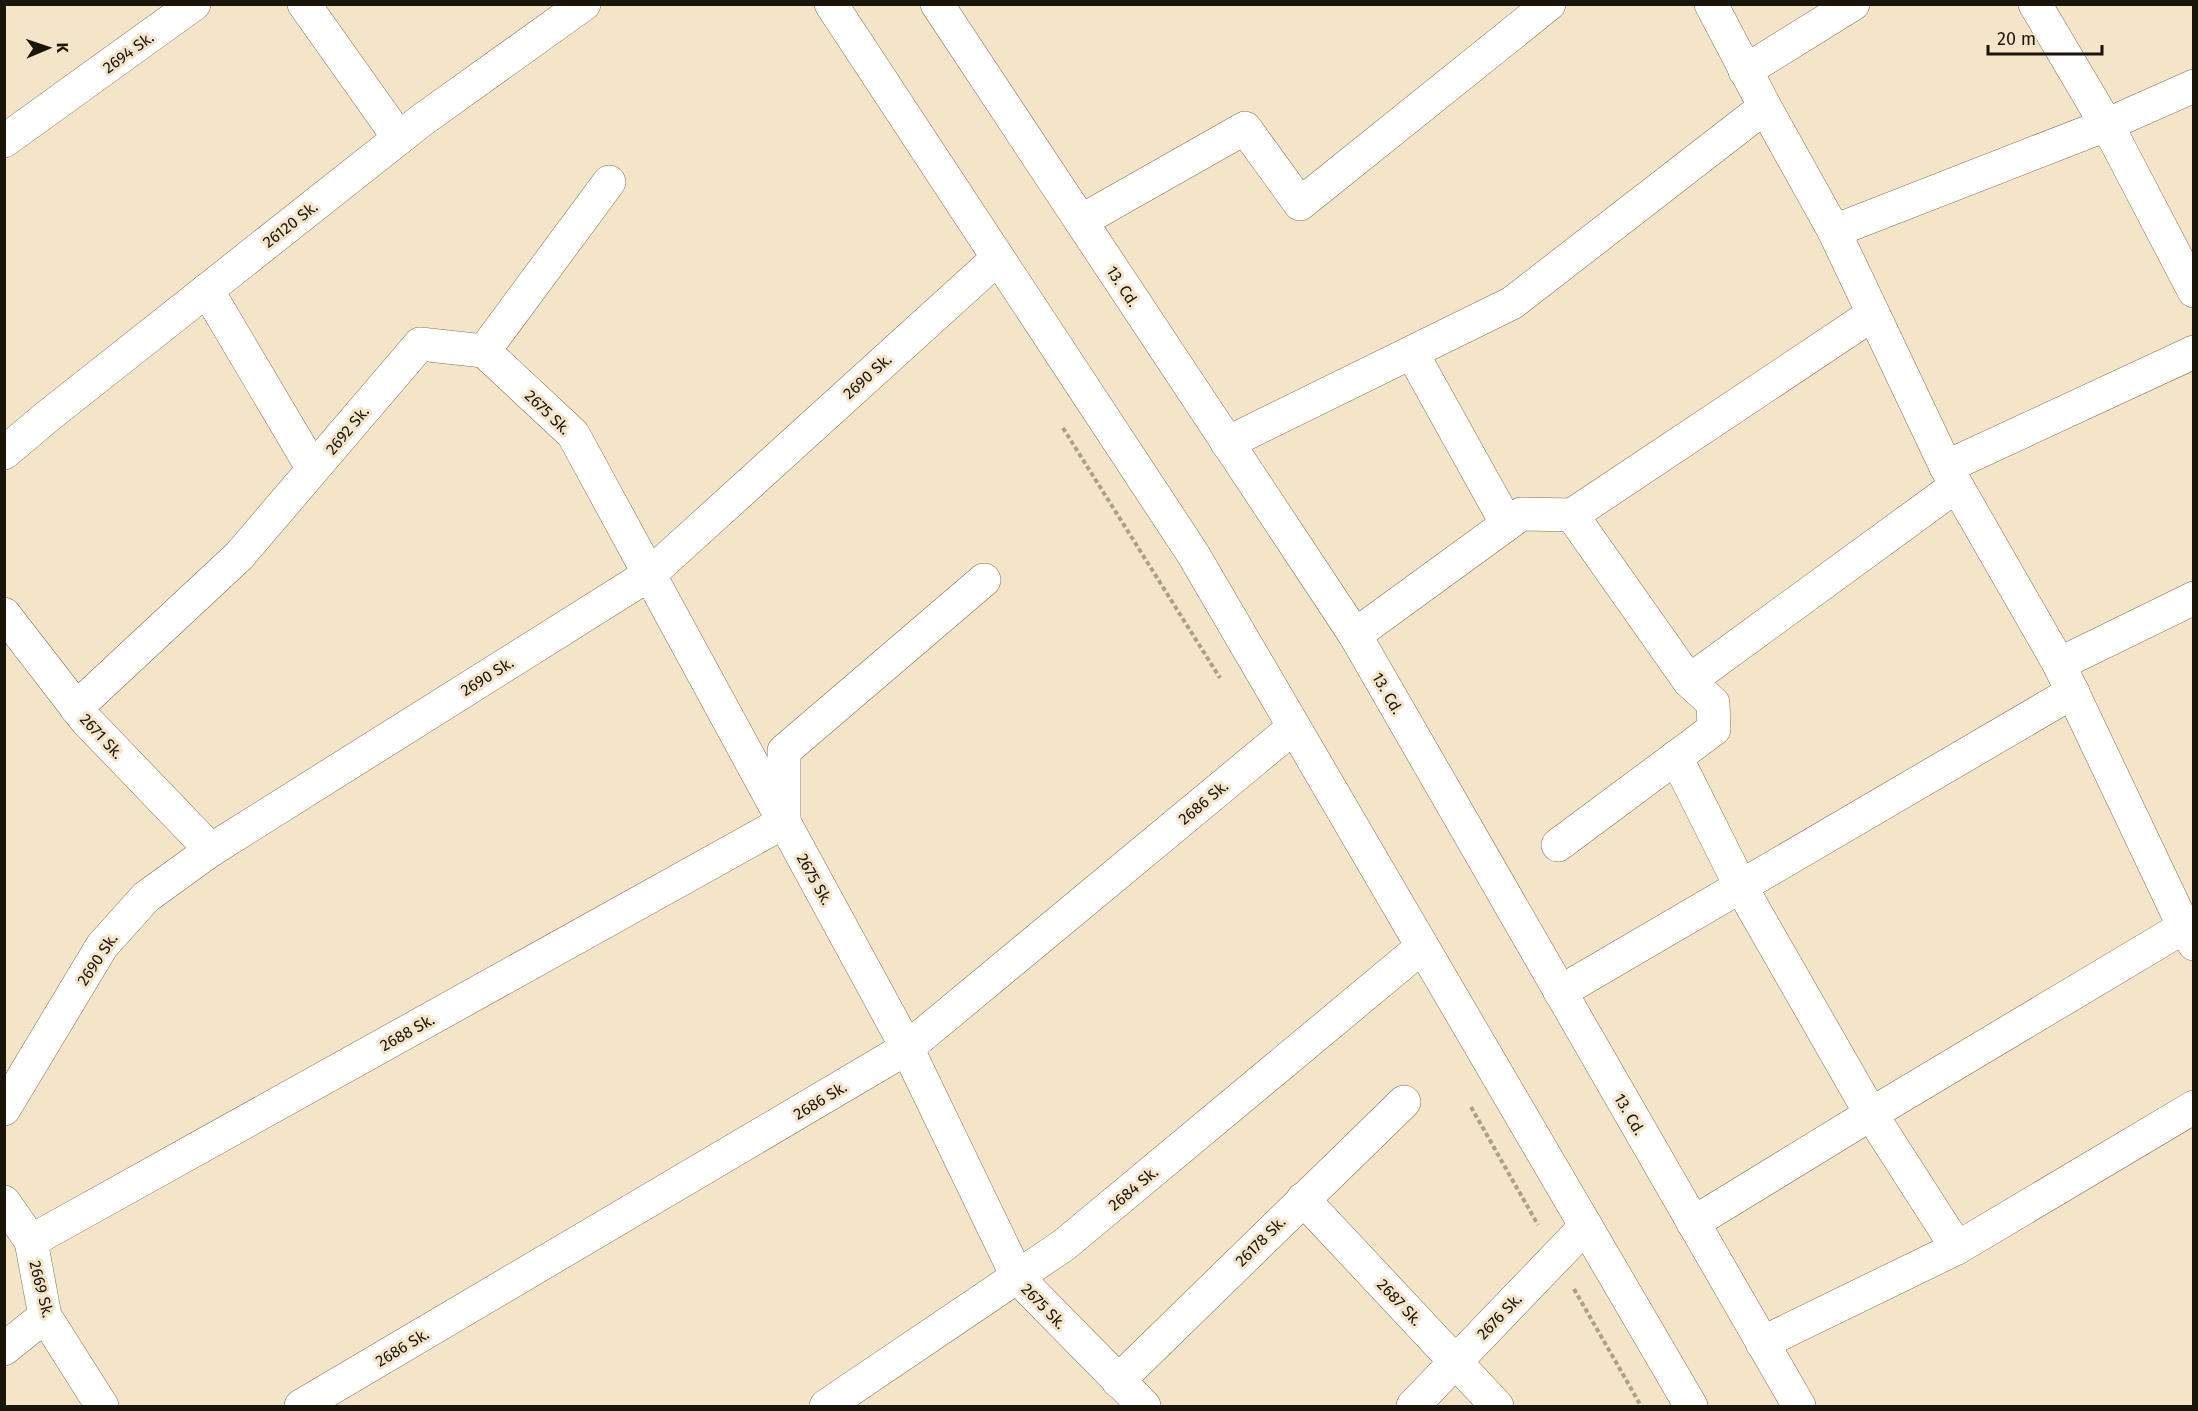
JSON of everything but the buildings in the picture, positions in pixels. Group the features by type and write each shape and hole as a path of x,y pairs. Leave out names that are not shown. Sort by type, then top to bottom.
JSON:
{"street":[{"name":"2694 Sk.","path":"4,141 194,4"},
{"path":"304,4 399,138"},
{"name":"26120 Sk.","path":"4,453 399,138 584,4"},
{"path":"831,4 1193,554 1691,1407"},
{"name":"13. Cd.","path":"937,4 1354,635 1799,1407"},
{"path":"1081,221 1245,128 1300,204 1549,4"},
{"path":"1693,1223 1871,1114 2189,936 2066,678 1951,476 1834,231 1745,71 1711,4"},
{"path":"1745,71 1852,4"},
{"path":"2035,4 2106,125 2193,291"},
{"path":"1834,231 2106,125 2193,86"},
{"path":"1227,443 1512,303 1765,107"},
{"path":"484,351 609,182"},
{"name":"2690 Sk.","path":"4,1109 102,946 146,897 211,850 650,574 998,258"},
{"path":"207,290 313,469"},
{"path":"1354,635 1521,514 1572,515 1873,314"},
{"name":"2692 Sk.","path":"76,708 239,556 420,344 484,351"},
{"name":"2675 Sk.","path":"484,351 573,434 907,1048 1018,1278 1144,1407"},
{"path":"1689,681 1951,476 2193,352"},
{"path":"1412,353 1507,524"},
{"path":"1558,844 1714,729 1713,703 1689,681 1572,515"},
{"path":"784,822 784,751 984,580"},
{"path":"1560,992 1742,887 2193,598"},
{"name":"2671 Sk.","path":"4,614 86,720 211,850"},
{"name":"2686 Sk.","path":"301,1407 907,1048 1294,727"},
{"path":"1676,757 1742,887 1871,1114 1957,1248"},
{"name":"2688 Sk.","path":"31,1241 784,822"},
{"name":"2684 Sk.","path":"826,1407 1064,1245 1422,947"},
{"name":"26178 Sk.","path":"1118,1381 1404,1102"},
{"path":"1762,1343 1957,1248 2193,1107"},
{"name":"2687 Sk.","path":"1303,1199 1497,1407"},
{"name":"2669 Sk.","path":"4,1202 31,1241 45,1317 102,1407"},
{"name":"2676 Sk.","path":"1413,1407 1586,1226"},
{"path":"4,1349 45,1317"}],"path":[{"path":"1062,427 1221,680"},
{"path":"1469,1104 1641,1407"}]}
